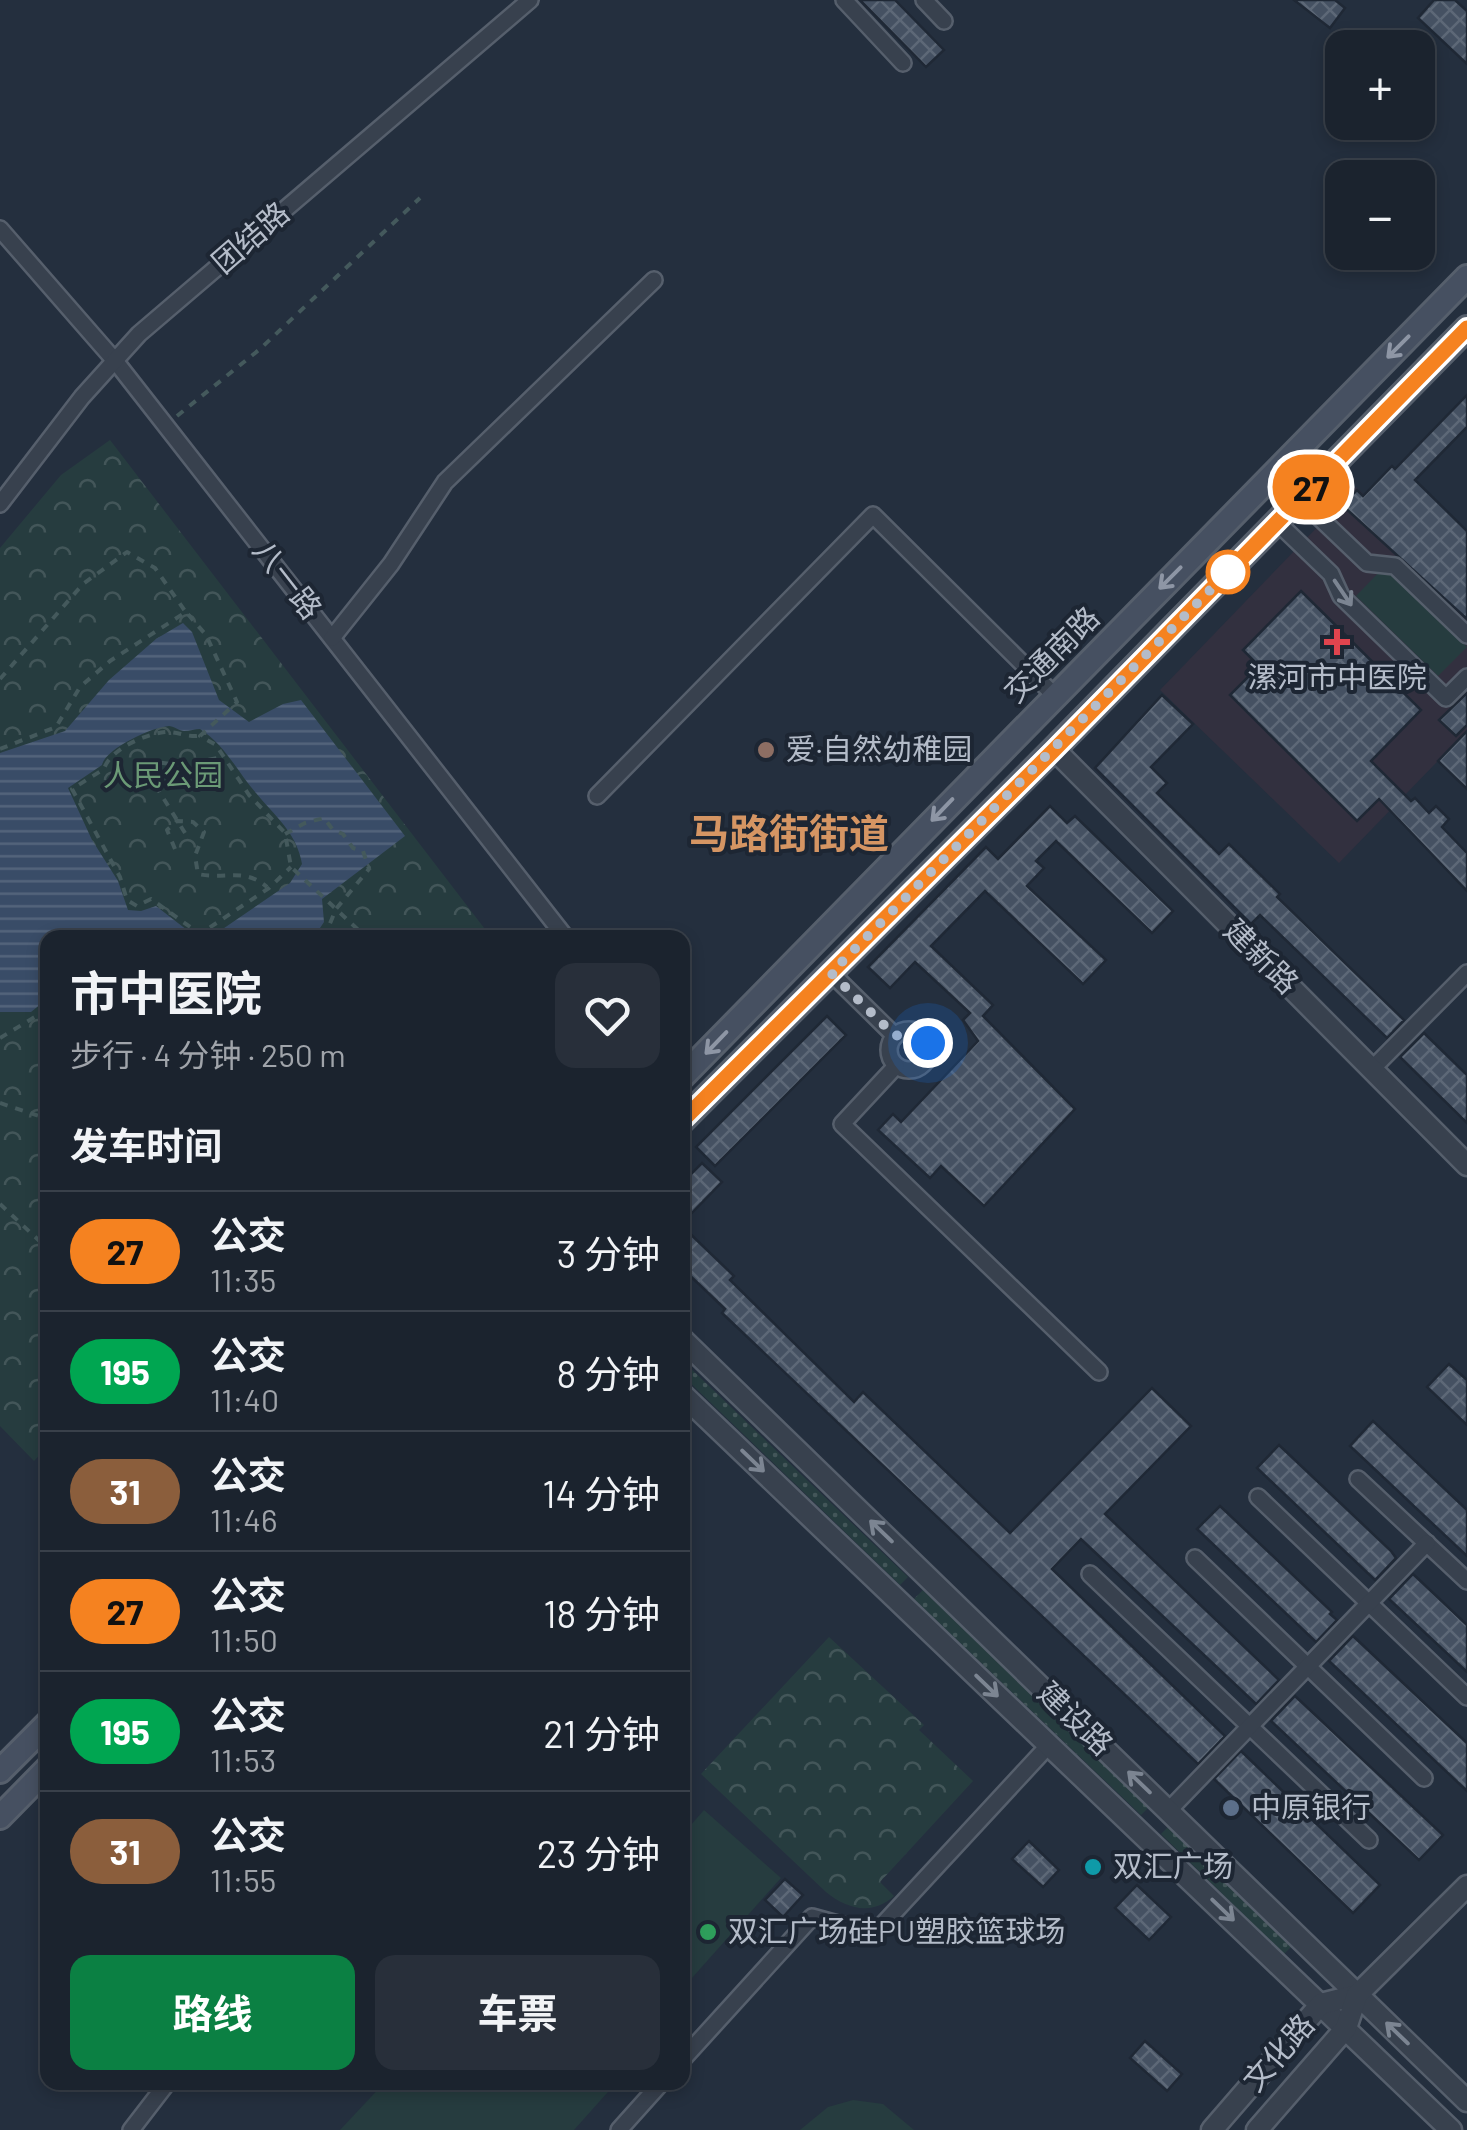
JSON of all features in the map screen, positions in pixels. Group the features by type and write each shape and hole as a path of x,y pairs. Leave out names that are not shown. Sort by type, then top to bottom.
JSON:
{"main road":[{"name":"交通南路","path":"690,1069 1467,278"},
{"path":"690,1113 1054,750 1467,328"},
{"path":"806,949 831,973"},
{"path":"0,1771 40,1730"},
{"path":"0,1817 40,1776"}],"street":[{"name":"团结路","path":"0,504 82,397 139,334 530,0"},
{"path":"844,0 903,63"},
{"path":"924,0 944,20"},
{"name":"八一路","path":"0,230 116,362 560,930"},
{"path":"332,638 391,564 445,482 654,280"},
{"path":"1300,499 1367,563 1395,566 1467,636"},
{"path":"597,796 874,515 1054,695"},
{"path":"1277,522 1332,574 1341,596 1446,698 1467,677"},
{"name":"建新路","path":"1054,750 1467,1164"},
{"path":"831,973 895,1036"},
{"path":"1372,1069 1467,973"},
{"path":"914,1031 924,1038 929,1050 921,1066 908,1070 896,1066 889,1054 895,1036 914,1031"},
{"path":"896,1066 842,1124 1099,1372"},
{"name":"建设路","path":"690,1347 1467,2101"},
{"name":"建设路","path":"690,1402 1451,2130"},
{"path":"1358,1479 1467,1581"},
{"path":"1258,1497 1467,1696"},
{"path":"1145,1836 1427,1543"},
{"path":"1195,1558 1424,1778"},
{"path":"899,1601 926,1574"},
{"path":"1090,1574 1370,1840"},
{"path":"690,2051 812,1916 874,1934 1049,1746"},
{"name":"文化路","path":"1257,2130 1346,2028 1357,1995 1467,1886"},
{"name":"文化路","path":"1212,2130 1322,2004 1357,1995"},
{"path":"132,2130 162,2090"},
{"path":"620,2130 655,2090"}],"path":[{"path":"166,426 260,349 420,198"},
{"path":"0,679 83,584 127,552 156,568 206,634 238,702 201,735 192,738 167,731 130,744 107,760 104,768 72,789 120,876 126,900 137,906 151,899 194,930"},
{"path":"0,750 56,727 80,687 110,661 186,612"},
{"path":"201,735 216,745 249,795 285,833 291,867 358,930"},
{"path":"185,833 144,767 155,762 180,765 224,757"},
{"path":"285,833 324,818 353,848 363,850 369,868 336,909 327,930"},
{"path":"175,850 168,830 177,821 193,822 204,832 196,856 198,874 215,878 242,872 256,877 268,888"},
{"path":"206,930 268,888 291,867"},
{"path":"0,1038 40,1013"},
{"path":"0,1103 40,1116"},
{"path":"0,1204 40,1241"}],"shaded area":[{"name":"漯河市中医院","path":"1356,487 1467,594 1467,731 1339,863 1160,690"}],"green space":[{"name":"人民公园","path":"110,440 486,930 40,930 40,1455 34,1461 0,1426 0,548 61,475"},
{"path":"1385,566 1467,647 1438,676 1356,596"},
{"path":"690,1368 908,1577 900,1585 690,1383"},
{"path":"923,1590 1150,1806 1141,1815 914,1599"},
{"path":"829,1637 924,1725 919,1730 973,1781 880,1882 894,1896 868,1908 842,1903 826,1892 701,1774"},
{"name":"双汇广场硅PU塑胶篮球场","path":"704,1810 781,1878 690,1980 690,1826"},
{"path":"1169,1826 1292,1946 1284,1954 1161,1834"},
{"path":"378,2090 610,2090 574,2130 340,2130"},
{"path":"853,2100 883,2104 914,2130 800,2130 828,2107"}],"water":[{"path":"183,623 192,632 219,700 249,722 283,704 301,700 405,836 322,899 324,922 319,930 221,930 290,883 302,864 295,843 224,751 200,729 184,731 169,726 141,735 111,752 102,765 68,788 92,840 118,881 128,910 156,906 187,930 40,930 40,1005 31,1012 0,1012 0,753 65,731 109,680 156,639"}],"building":[{"path":"860,0 895,0 944,50 926,67"},
{"path":"1294,0 1335,0 1345,8 1330,28"},
{"path":"1434,0 1455,0 1467,11 1467,64 1435,30 1418,18"},
{"path":"1467,395 1467,427 1415,480 1467,531 1467,619 1342,505 1357,490 1363,496 1392,466 1395,469"},
{"path":"1301,591 1421,710 1371,761 1411,801 1415,798 1429,813 1436,806 1449,819 1442,827 1467,853 1467,891 1379,799 1357,821 1230,695 1259,666 1243,650"},
{"path":"1467,693 1467,725 1456,736 1439,720"},
{"path":"1162,695 1193,724 1151,767 1167,783 1157,793 1219,854 1229,844 1280,894 1277,897 1404,1020 1387,1038 1260,915 1251,924 1095,768"},
{"path":"1467,731 1467,789 1438,761"},
{"path":"1050,806 1067,823 1075,816 1173,911 1152,933 1056,841 1036,861 1044,868 1027,886 1106,960 1083,984 985,891 931,946 993,1005 983,1016 1075,1109 984,1206 941,1166 930,1178 878,1130 893,1114 901,1122 978,1041 963,1020 970,1013 915,962 890,988 868,967 986,847 998,859"},
{"path":"827,1016 846,1035 715,1166 696,1147"},
{"path":"1424,1033 1467,1075 1467,1123 1400,1057"},
{"path":"702,1163 722,1182 690,1215 690,1175"},
{"path":"690,1234 734,1276 730,1280 854,1402 863,1392 1010,1533 1152,1388 1191,1426 1105,1514 1279,1680 1256,1704 1081,1539 1052,1569 1225,1736 1198,1764 722,1313 725,1309 690,1276"},
{"path":"1449,1364 1467,1380 1467,1425 1427,1387"},
{"path":"1373,1421 1467,1510 1467,1556 1350,1446"},
{"path":"1279,1445 1396,1558 1375,1580 1257,1468"},
{"path":"1220,1506 1332,1612 1337,1620 1316,1642 1197,1529"},
{"path":"1413,1574 1467,1625 1467,1672 1389,1599"},
{"path":"1353,1636 1467,1743 1467,1791 1329,1661"},
{"path":"1295,1696 1443,1835 1419,1860 1271,1721"},
{"path":"1241,1751 1380,1885 1353,1913 1214,1779"},
{"path":"1029,1841 1059,1870 1043,1887 1012,1859"},
{"path":"785,1879 803,1895 783,1917 765,1900"},
{"path":"1137,1885 1171,1917 1149,1940 1115,1908"},
{"path":"1145,2041 1182,2074 1167,2091 1130,2058"}],"bus line":[{"name":"27","path":"690,1113 1054,750 1467,328"}],"place":[{"name":"漯河市中医院","path":"1337,642"},
{"name":"爱·自然幼稚园","path":"766,750"},
{"name":"中原银行","path":"1231,1808"},
{"name":"双汇广场","path":"1093,1867"},
{"name":"双汇广场硅PU塑胶篮球场","path":"708,1932"}],"district":[{"name":"马路街街道","path":"789,834"}],"route":[{"path":"928,1043 914,1031 895,1036 831,973 1228,572"}]}
